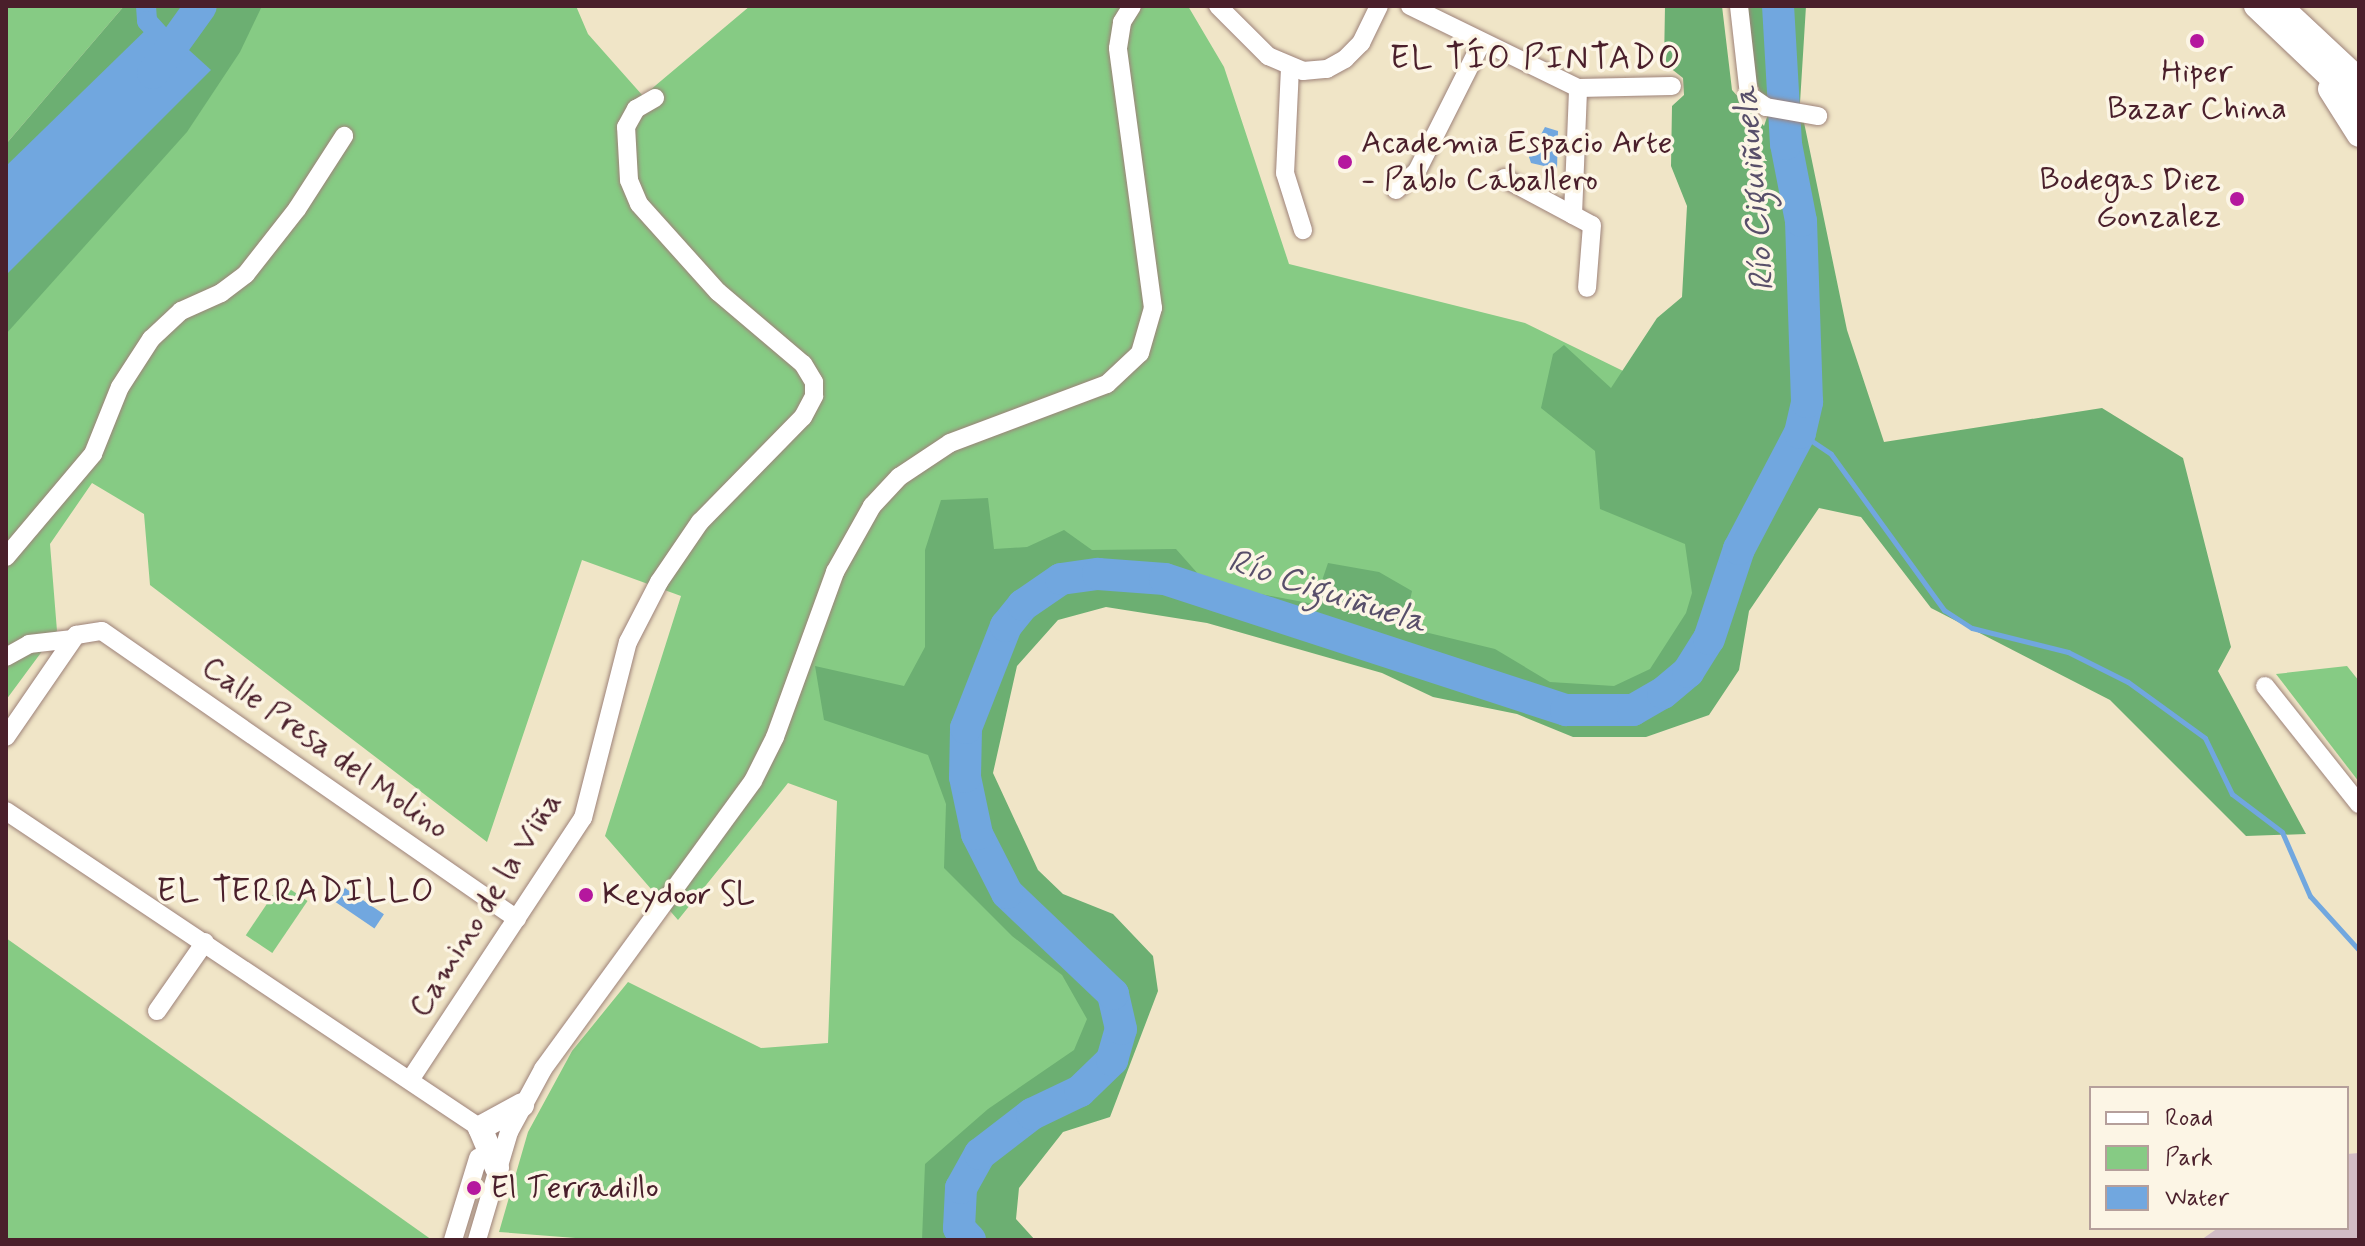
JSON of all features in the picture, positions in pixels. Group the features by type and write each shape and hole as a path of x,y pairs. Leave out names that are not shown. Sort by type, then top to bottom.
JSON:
{"main road":[{"path":"2256,6 2359,104"},
{"path":"2280,6 2359,80"},
{"path":"2314,64 2359,135"},
{"path":"487,1163 480,1128 522,1105"}],"street":[{"path":"453,1240 487,1163 580,1012 753,781 775,737 835,572 872,506 899,477 950,443 1107,384 1140,353 1153,308 1118,48 1122,22 1132,6"},
{"path":"1218,6 1268,56 1290,68 1315,71 1345,59 1361,43 1379,6"},
{"path":"1410,6 1578,88 1672,86"},
{"path":"1739,6 1749,95 1766,107 1810,115"},
{"path":"1396,190 1417,171 1482,42"},
{"path":"1290,68 1285,173 1303,230"},
{"path":"1573,215 1578,88"},
{"name":"Camino de la Viña","path":"410,1080 583,818 628,642 659,582 700,522 803,417 814,396 814,382 803,364 718,292 639,204 629,180 626,127 636,109 655,98"},
{"path":"6,557 93,454 120,387 151,339 181,311 221,293 246,274 297,209 344,136"},
{"path":"1504,178 1592,225 1587,288"},
{"name":"Calle Presa del Molino","path":"73,639 84,630 98,630 517,919"},
{"path":"6,657 29,644 73,639"},
{"path":"6,737 73,639"},
{"path":"2265,686 2359,804"},
{"path":"6,811 480,1128"},
{"path":"157,1011 205,942"},
{"path":"477,1240 487,1163"}],"shaded area":[{"path":"2359,1153 2359,1240 2201,1240 2215,1230 2349,1230 2349,1154"}],"green space":[{"path":"6,6 124,6 6,144"},
{"path":"124,6 262,6 240,52 187,132 6,334 6,144"},
{"path":"201,6 576,6 588,34 643,96 750,6 1188,6 1224,67 1289,264 1525,323 1750,433 1800,433 1633,710 1399,651 1041,592 965,777 1113,994 970,1240 601,1240 499,1232 528,1132 572,1051 628,982 761,1048 828,1043 837,801 788,783 678,920 605,836 681,596 582,560 487,842 150,585 144,514 92,483 50,544 57,631 6,700 6,236"},
{"path":"1665,6 1722,6 1732,90 1764,126 1771,105 1764,101 1753,74 1747,6 1806,6 1800,103 1847,330 1884,442 2102,408 2183,458 2231,647 2218,671 2306,834 2246,836 2110,700 1931,608 1861,517 1819,508 1749,611 1739,670 1709,715 1646,737 1573,737 1517,714 1433,697 1382,673 1207,623 1106,607 1058,620 1017,666 993,773 1038,870 1063,894 1113,914 1153,956 1158,991 1110,1117 1063,1132 1019,1188 1016,1219 1035,1240 922,1240 925,1164 988,1109 1074,1050 1087,1019 1062,975 1012,936 944,868 946,804 928,755 824,720 815,666 904,686 925,647 925,550 941,500 988,498 994,549 1027,547 1064,530 1092,550 1176,549 1207,584 1314,604 1328,563 1379,572 1412,591 1404,627 1495,649 1550,682 1614,686 1650,669 1686,613 1692,593 1685,544 1600,509 1595,451 1541,408 1553,354 1564,345 1611,388 1657,318 1682,297 1687,206 1671,166 1672,106 1684,95 1683,78 1664,63"},
{"path":"2347,666 2359,681 2359,782 2276,674"},
{"path":"281,883 308,901 272,953 246,935"},
{"path":"6,938 432,1240 6,1240"}],"water":[{"path":"156,20 211,70 6,275 6,166"},
{"path":"1545,127 1558,131 1557,169 1531,163 1529,157"},
{"path":"345,888 384,914 374,928 335,902"}],"waterway":[{"path":"146,6 147,21 168,44"},
{"path":"153,73 201,6"},
{"name":"Río Ciguiñuela","path":"970,1240 959,1228 961,1188 980,1154 1032,1114 1080,1091 1112,1060 1121,1029 1113,994 1007,893 977,834 965,777 966,728 1006,626 1023,605 1061,579 1098,574 1165,579 1566,710 1633,710 1663,693 1688,672 1709,639 1739,549 1800,433 1807,402 1801,221 1786,144 1778,6"},
{"path":"1800,433 1831,454 1944,610 1972,628 2068,652 2128,682 2205,738 2232,794 2282,832 2310,896 2359,950"}],"place":[{"name":"Hiper Bazar China","path":"2197,41"},
{"name":"Academia Espacio Arte - Pablo Caballero","path":"1345,162"},
{"name":"Bodegas Diez Gonzalez","path":"2237,199"},
{"name":"Keydoor SL","path":"586,895"},
{"name":"El Terradillo","path":"474,1188"}],"district":[{"name":"EL TÍO PINTADO","path":"1536,59"},
{"name":"EL TERRADILLO","path":"296,892"}]}
